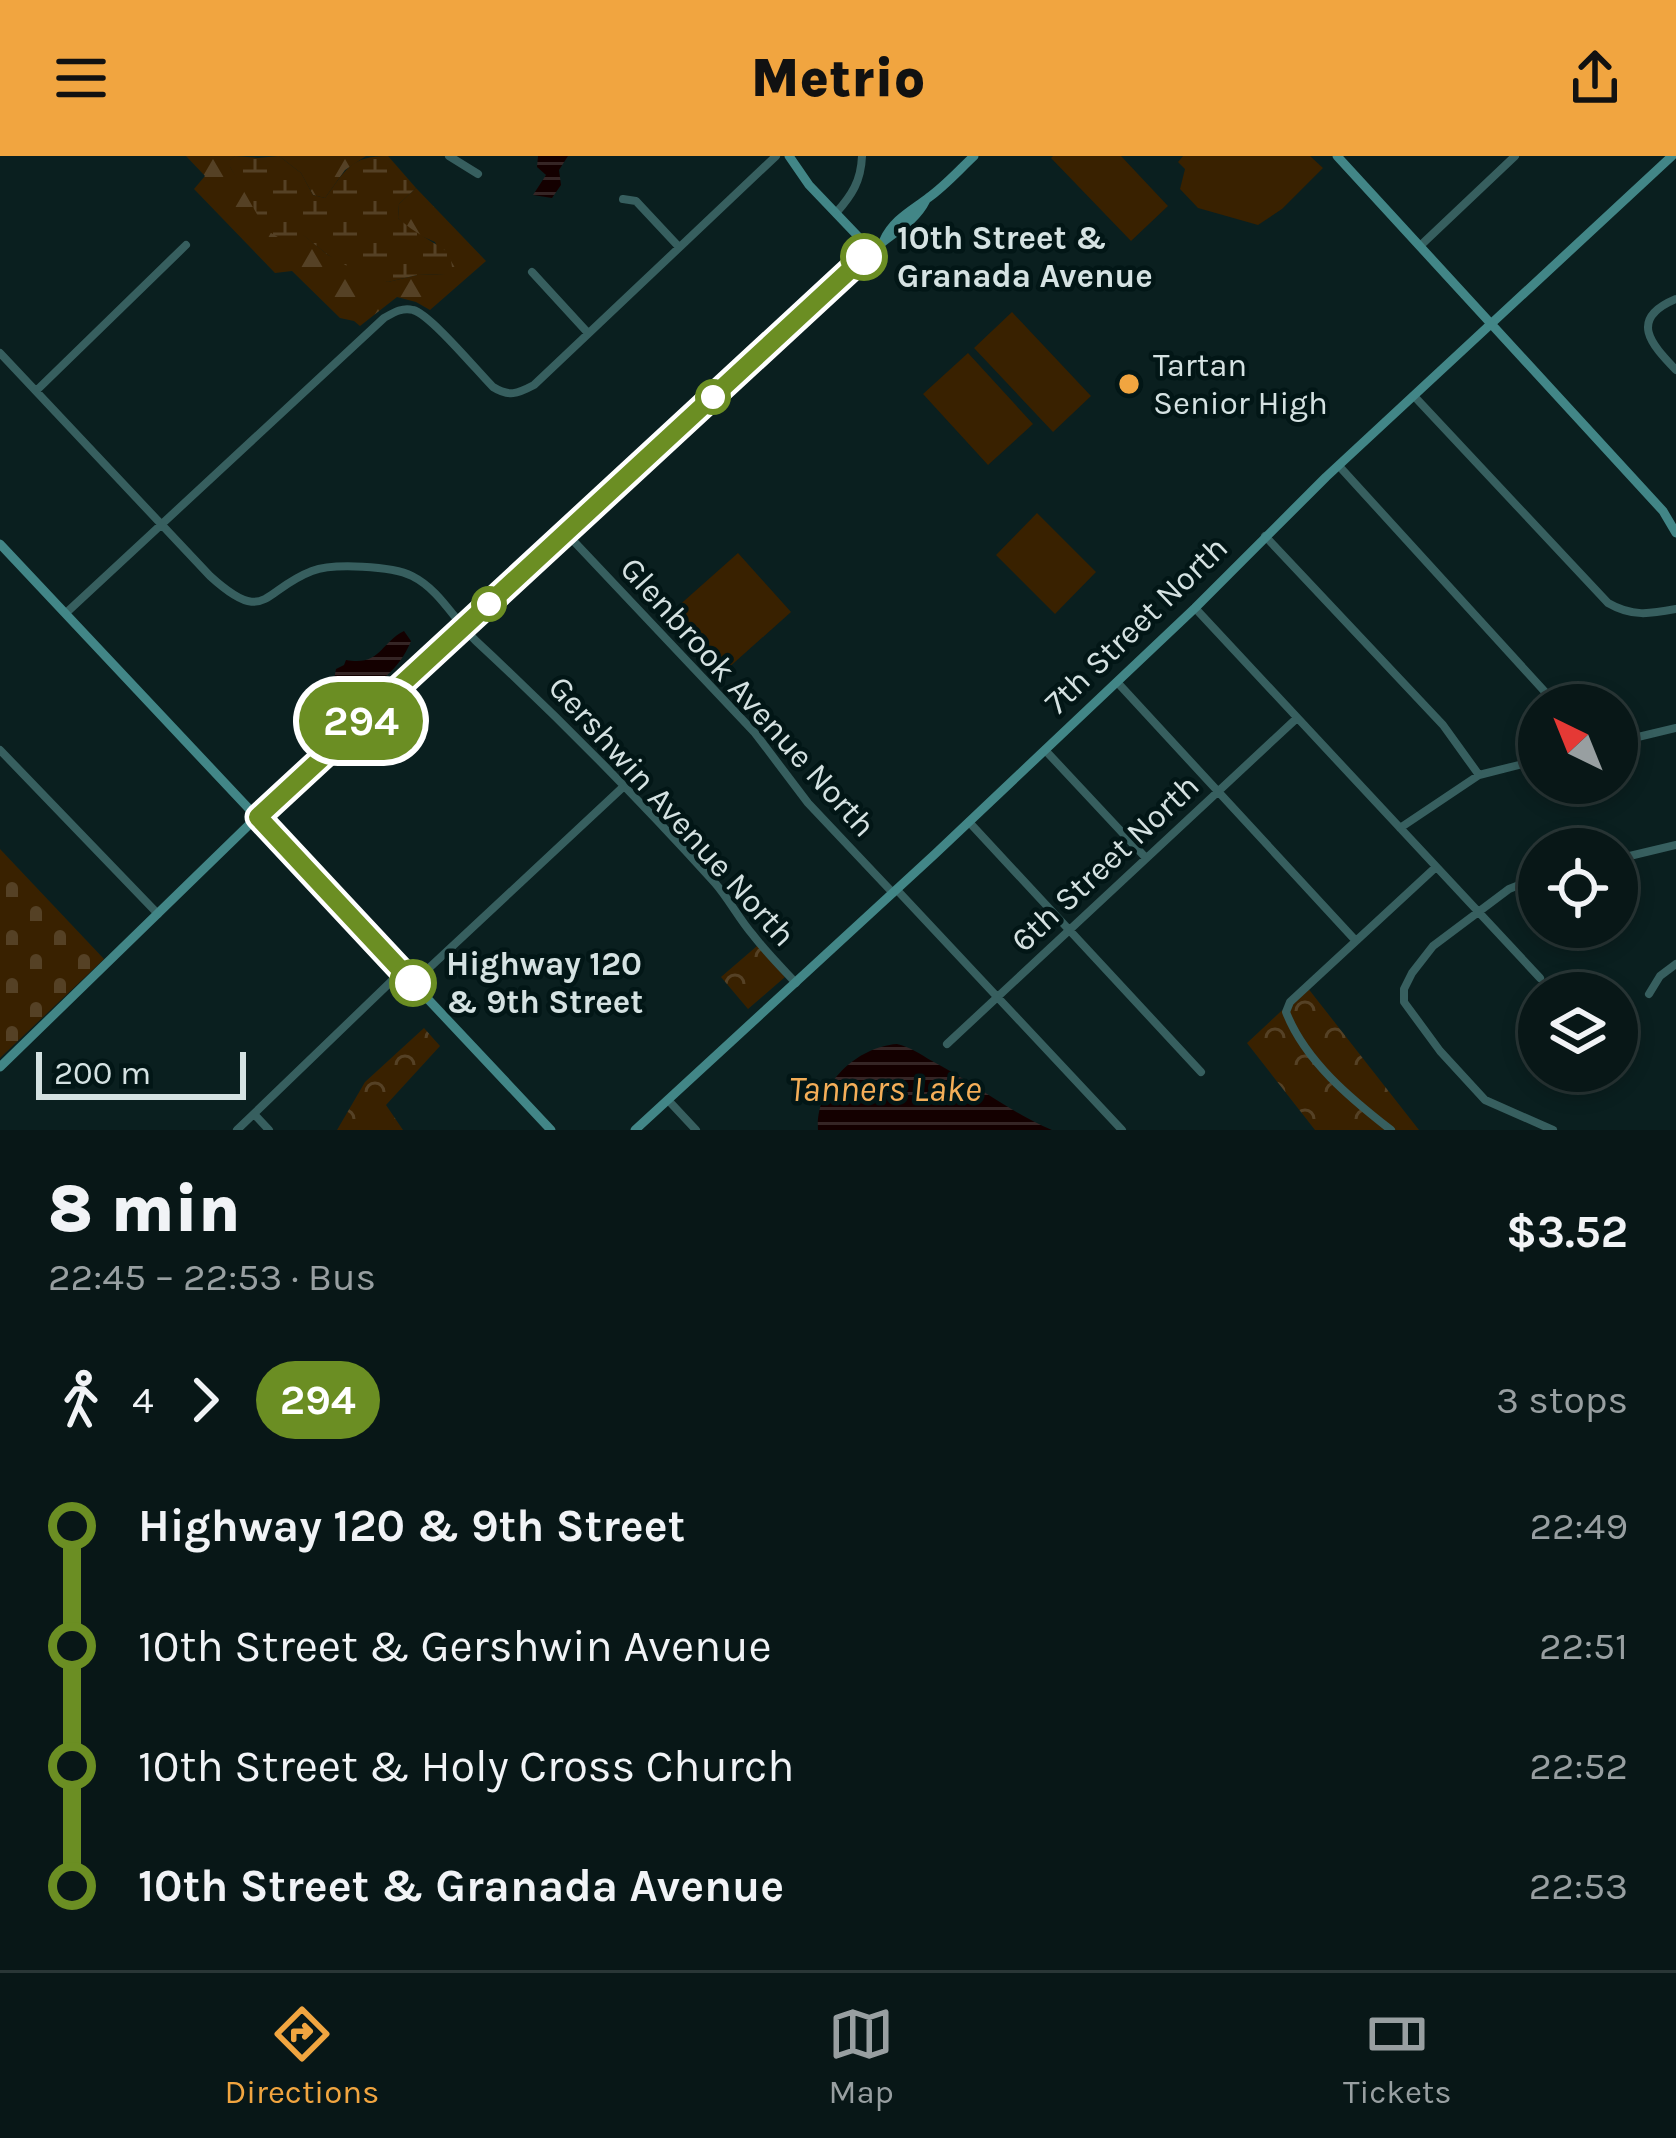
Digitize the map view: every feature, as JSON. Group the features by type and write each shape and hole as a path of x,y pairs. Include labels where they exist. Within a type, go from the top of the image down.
{"main road":[{"path":"789,156 872,250"},
{"path":"0,1067 258,817 884,240 889,229 974,156"},
{"path":"1337,156 1651,497 1676,533"},
{"name":"7th Street North","path":"635,1130 1046,750 1265,536 1672,156"},
{"path":"0,544 548,1129"}],"street":[{"path":"448,156 478,174"},
{"path":"66,613 397,310 413,310 427,318 493,387 518,394 539,381 776,156"},
{"path":"836,213 853,195 862,156"},
{"path":"1420,246 1507,158"},
{"path":"623,199 636,201 679,247"},
{"path":"36,391 186,245"},
{"path":"532,272 588,333"},
{"path":"1676,299 1652,315 1647,330 1653,346 1676,370"},
{"path":"0,352 162,522"},
{"path":"1414,396 1608,603 1645,615 1676,609"},
{"path":"202,463 214,475"},
{"path":"1339,466 1538,684"},
{"name":"Gershwin Avenue North","path":"162,522 210,576 245,601 272,597 310,571 334,566 412,575 434,591 717,886 749,932 796,983"},
{"name":"Glenbrook Avenue North","path":"566,532 755,733 808,803 1122,1130"},
{"path":"1265,536 1443,725 1479,775"},
{"path":"1195,608 1535,972"},
{"path":"1117,682 1356,941"},
{"name":"6th Street North","path":"946,1044 1297,718"},
{"path":"1638,737 1676,728"},
{"path":"0,750 158,914"},
{"path":"1046,750 1146,858"},
{"path":"1400,828 1479,775 1518,765"},
{"path":"413,983 622,788"},
{"path":"969,822 1201,1072"},
{"path":"1638,854 1676,845"},
{"path":"1391,1130 1333,1081 1286,1012 1292,1001 1436,867"},
{"path":"1518,885 1433,946 1403,989 1404,1002 1485,1100 1538,1128 1553,1130"},
{"path":"1649,994 1660,976 1676,964"},
{"path":"237,1130 402,971"},
{"path":"668,1100 696,1130"},
{"path":"254,1114 269,1130"}],"green space":[{"path":"186,156 235,156 230,167 241,184 328,255 388,282 445,274 435,242 412,232 398,218 399,204 416,188 486,261 430,310 397,297 360,326 340,318 292,271 275,273 194,189 205,176"},
{"path":"235,156 279,156 301,173 313,195 325,198 357,162 388,156 416,188 399,204 398,218 450,254 452,267 445,274 388,282 361,274 303,235 283,240 266,230 230,167"},
{"path":"279,156 366,156 345,170 325,198 313,195 301,173"},
{"path":"1053,156 1121,156 1168,206 1131,241"},
{"path":"1183,156 1310,156 1323,168 1282,209 1258,225 1198,208 1180,189 1185,169 1178,162"},
{"path":"1012,312 1091,396 1053,432 974,348"},
{"path":"968,353 1033,424 988,465 923,394"},
{"path":"1037,513 1096,572 1055,614 996,555"},
{"path":"738,553 791,612 726,670 676,616 675,609"},
{"path":"0,849 104,959 0,1058"},
{"path":"757,946 785,977 748,1009 721,977"},
{"path":"1307,987 1419,1130 1315,1130 1247,1043"},
{"path":"424,1028 440,1046 386,1105 403,1130 337,1130 365,1082"}],"water":[{"path":"538,156 568,156 559,170 561,185 552,198 533,195 546,175 537,167"},
{"path":"404,631 411,641 396,666 380,680 350,687 334,679 336,669 346,660 373,657"},
{"name":"Tanners Lake","path":"897,1044 1052,1130 818,1130 823,1099 841,1072 867,1053"}],"bus line":[{"name":"294","path":"413,983 258,817 864,257"}],"place":[{"name":"10th Street & Granada Avenue","path":"864,257"},
{"name":"Tartan Senior High","path":"1129,384"},
{"name":"Highway 120 & 9th Street","path":"413,983"}]}
